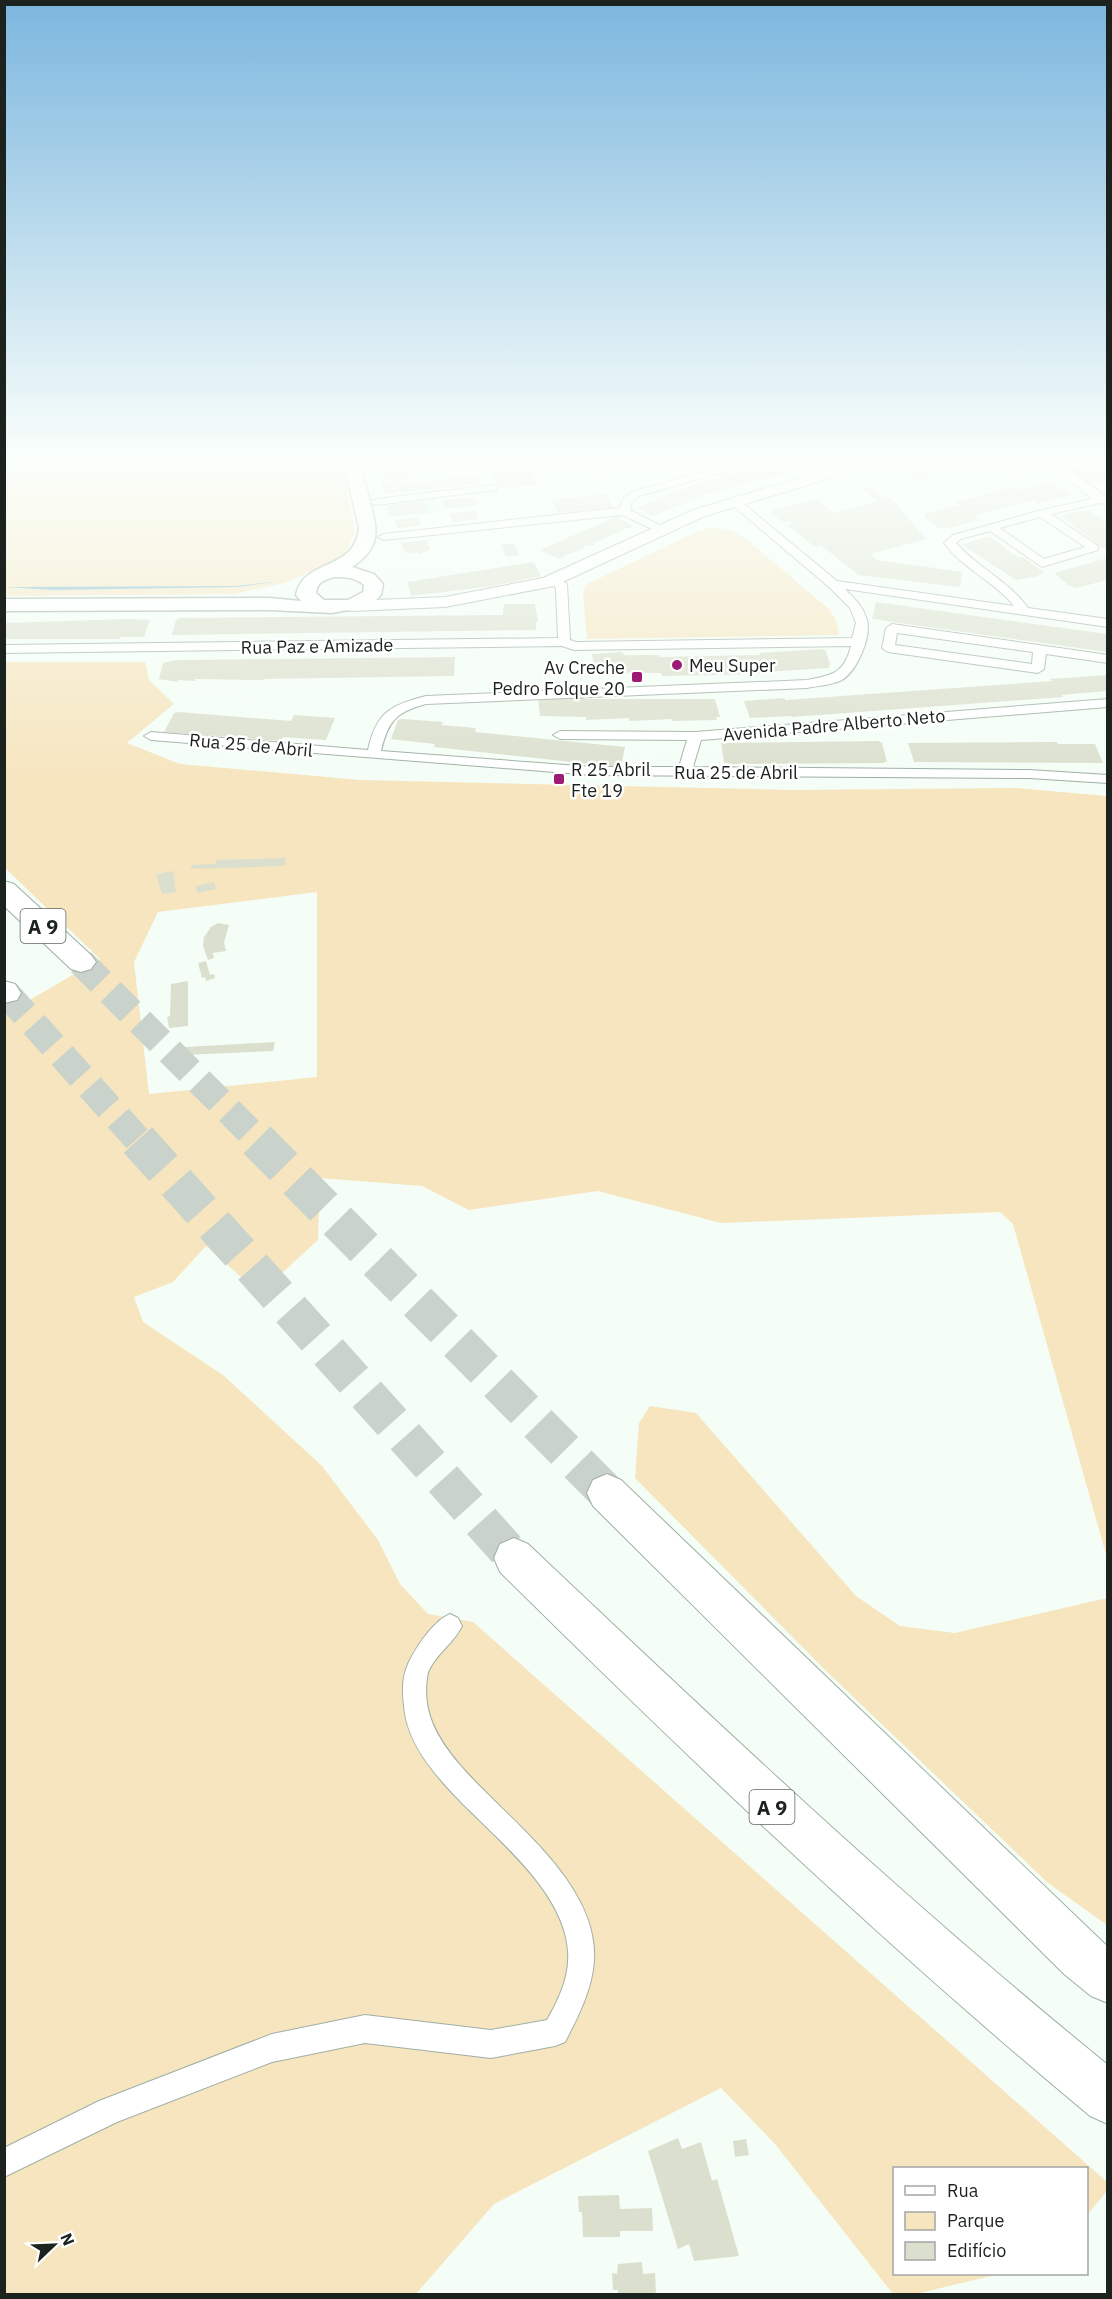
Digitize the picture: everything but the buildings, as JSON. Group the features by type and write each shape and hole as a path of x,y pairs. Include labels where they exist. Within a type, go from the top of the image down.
{"highway":[{"name":"A 9","path":"4,891 81,962"},
{"path":"608,1493 1094,1968"},
{"name":"A 9","path":"514,1558 792,1826 1041,2044 1107,2097"}],"main road":[{"path":"212,604 270,594 319,576 346,562"},
{"path":"352,606 369,598 378,562"},
{"path":"4,605 212,604 329,607 445,602 555,580 594,562"},
{"path":"329,607 318,605 306,595 308,584 319,576 345,571 364,575 376,572"},
{"path":"376,572 385,598 394,603"}],"street":[{"path":"807,562 877,626 888,648 1038,669 1040,648"},
{"path":"969,562 1017,598 1024,611"},
{"path":"555,580 561,584 562,590 564,642"},
{"path":"833,584 1107,623"},
{"path":"856,607 884,590"},
{"path":"374,754 380,726 388,715 404,706 426,700 807,684 837,678 849,668 858,642 877,626 1107,659"},
{"name":"Rua Paz e Amizade","path":"4,649 564,642 574,646 858,642"},
{"name":"Avenida Padre Alberto Neto","path":"560,735 694,736 1107,703"},
{"name":"Rua 25 de Abril","path":"151,736 592,771 1029,774 1107,779"},
{"path":"685,771 694,736"},
{"path":"4,2163 109,2111 272,2048 365,2029 491,2044 555,2032 574,1997 581,1950 572,1911 536,1861 450,1774 419,1729 413,1697 416,1671 450,1626"}],"green space":[{"path":"5,562 330,562 288,582 234,594 5,596"},
{"path":"632,562 774,562 830,610 837,623 839,635 587,639 583,595 589,583"},
{"path":"5,662 145,662 149,680 174,704 127,743 180,764 360,780 792,790 1015,788 1107,796 1107,1558 1013,1224 1000,1212 721,1223 598,1191 469,1210 422,1186 320,1178 318,1240 281,1274 241,1277 206,1246 173,1282 134,1297 143,1322 223,1375 322,1466 378,1540 400,1584 428,1614 473,1622 1107,2182 1107,2191 1088,2214 1088,2167 893,2167 893,2275 995,2275 916,2294 893,2294 775,2144 721,2088 494,2204 416,2294 5,2294 4,1015 100,959 5,868","holes":["317,892 317,1077 149,1094 134,962 158,912"]},
{"path":"650,1406 696,1413 856,1596 900,1626 955,1633 1107,1598 1107,1925 1048,1883 824,1669 635,1478 639,1423"}],"water":[{"path":"281,581 237,587 53,590 4,587 236,586"}],"tunnel":[{"path":"81,962 259,1141"},
{"path":"6,993 139,1141"},
{"path":"138,1140 514,1558"},
{"path":"257,1140 607,1493"}],"place":[{"name":"Meu Super","path":"677,665"},
{"name":"Av Creche Pedro Folque 20","path":"637,677"},
{"name":"R 25 Abril Fte 19","path":"559,779"}]}
